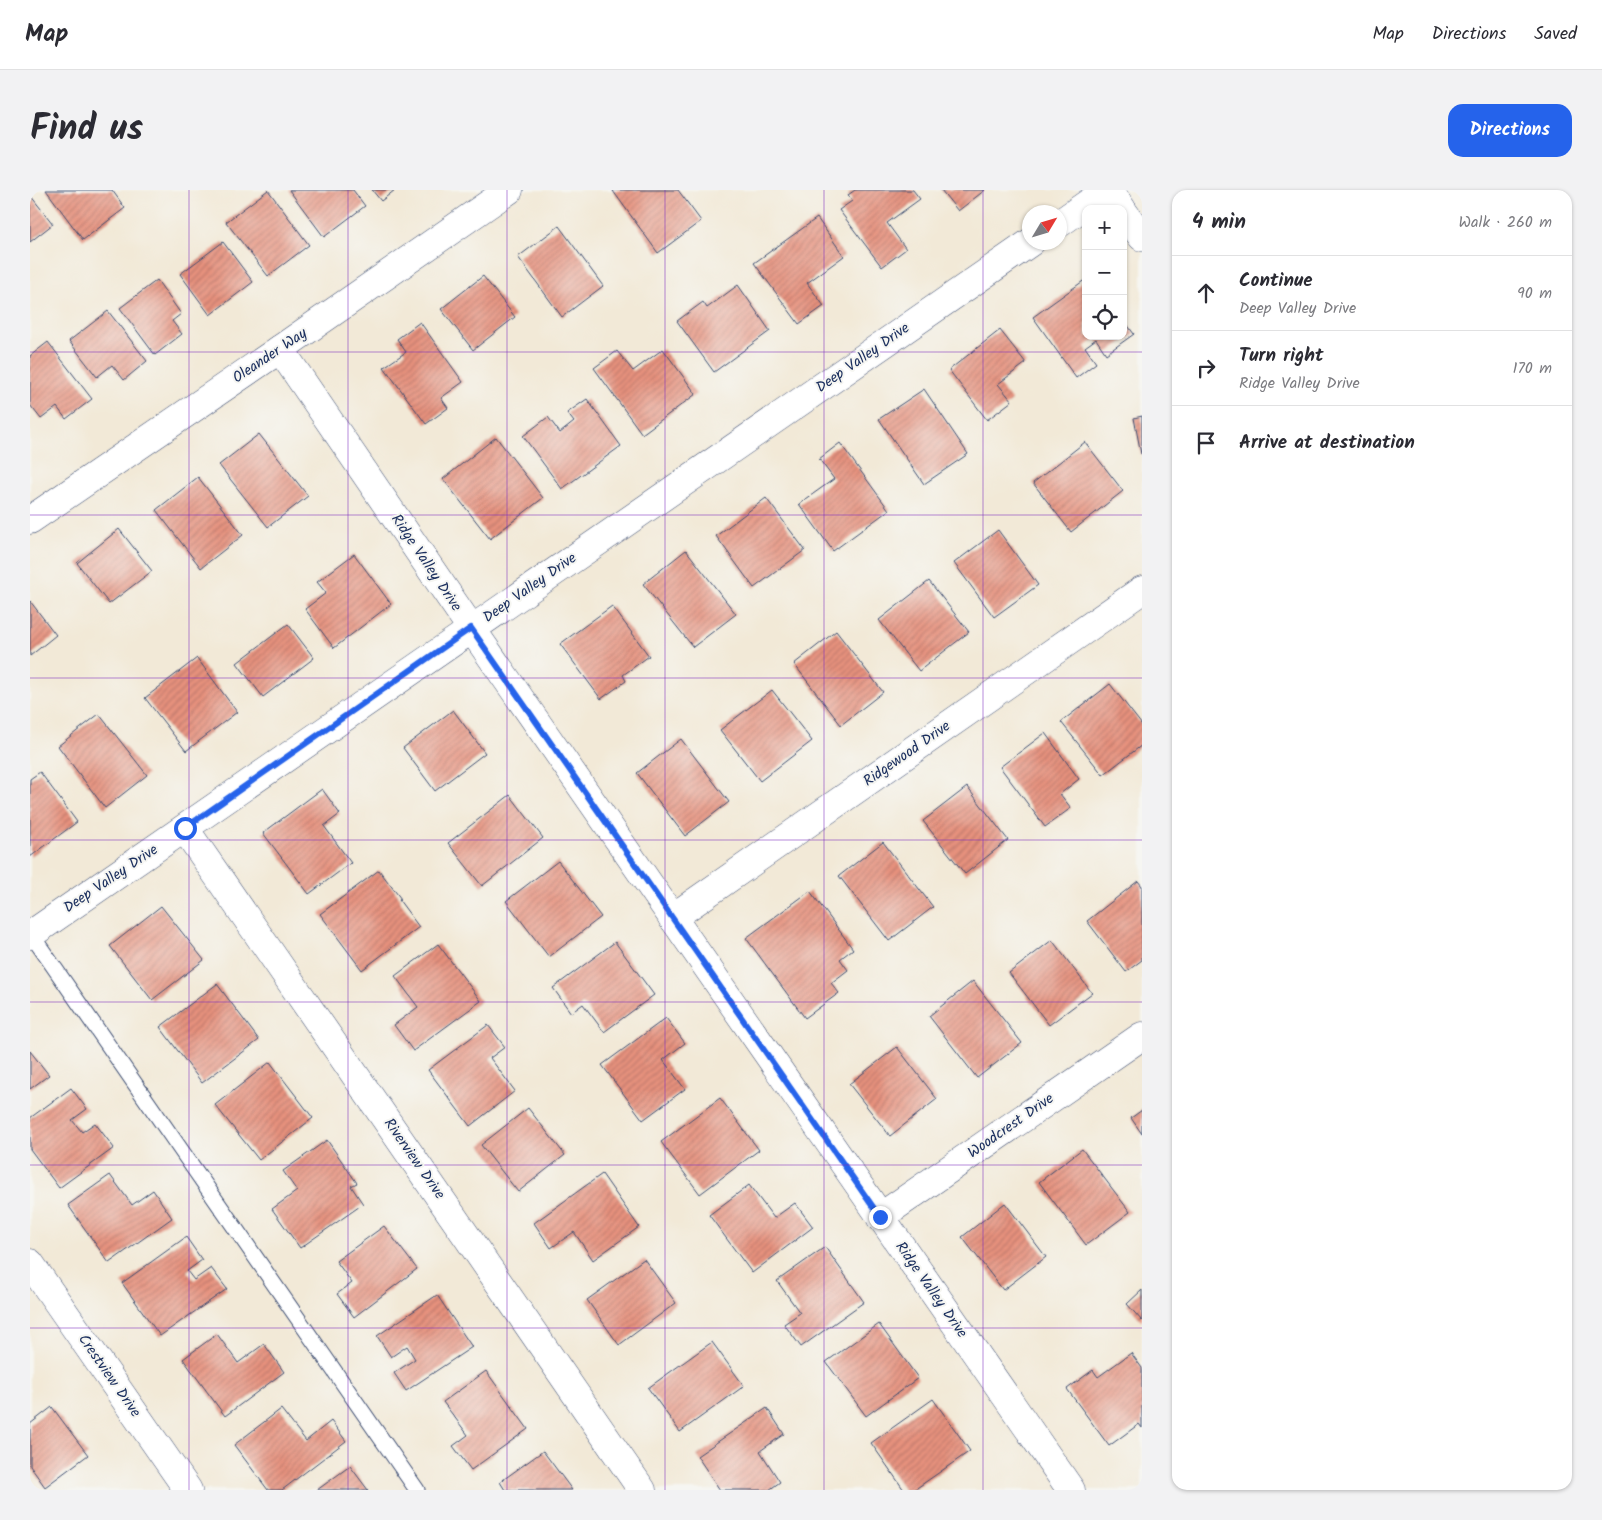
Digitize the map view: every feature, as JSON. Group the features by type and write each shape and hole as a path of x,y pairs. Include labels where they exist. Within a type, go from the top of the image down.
{"street":[{"name":"Oleander Way","path":"30,520 509,190"},
{"path":"1067,218 1108,190 1119,205"},
{"path":"1127,216 1142,237"},
{"name":"Deep Valley Drive","path":"31,935 471,628 1022,248"},
{"name":"Ridge Valley Drive","path":"280,349 471,628 1070,1490"},
{"name":"Ridgewood Drive","path":"672,918 1142,590"},
{"name":"Riverview Drive","path":"185,828 642,1490"},
{"name":"Woodcrest Drive","path":"880,1217 1142,1036"},
{"name":"Crestview Drive","path":"30,1263 188,1490"}],"lane":[{"path":"31,935 417,1490"}],"building":[{"path":"46,190 112,190 125,208 83,240"},
{"path":"268,190 309,245 268,276 226,222"},
{"path":"289,190 353,190 365,206 324,237"},
{"path":"372,190 395,190 381,201"},
{"path":"614,190 678,190 701,221 658,253"},
{"path":"855,190 913,190 920,199 887,223 906,249 882,267 839,210 852,201 848,195"},
{"path":"941,190 985,190 958,211"},
{"path":"30,195 53,224 30,242"},
{"path":"817,218 844,256 807,283 824,306 799,324 754,263"},
{"path":"559,226 603,286 562,317 518,257"},
{"path":"223,242 253,282 210,315 180,274"},
{"path":"483,276 515,317 473,350 441,309"},
{"path":"157,280 181,314 172,321 182,334 155,355 120,308"},
{"path":"1082,282 1082,340 1095,340 1085,347 1096,363 1076,378 1033,317"},
{"path":"738,285 770,331 714,372 677,321 703,302 707,308"},
{"path":"108,311 147,361 124,380 112,365 97,377 69,341"},
{"path":"420,322 463,382 441,398 448,408 426,424 384,367 406,352 397,339"},
{"path":"1127,324 1134,334 1127,339"},
{"path":"1000,330 1026,363 998,384 1012,401 987,420 949,370"},
{"path":"1097,340 1126,340 1106,354"},
{"path":"48,342 92,399 66,419 57,407 41,419 30,405 30,356"},
{"path":"663,349 696,394 642,434 594,368 617,351 633,371"},
{"path":"924,389 968,454 924,484 879,419"},
{"path":"587,399 621,446 562,489 523,436 548,417 560,433 574,422 567,413"},
{"path":"1142,416 1142,454 1141,454 1134,418"},
{"path":"259,434 308,496 268,527 219,465"},
{"path":"496,437 543,498 490,539 443,479"},
{"path":"1085,442 1123,491 1071,532 1033,483"},
{"path":"840,443 889,510 833,551 799,504 834,479 819,459"},
{"path":"198,477 243,535 201,568 156,510"},
{"path":"766,498 805,550 754,588 716,536"},
{"path":"119,529 152,571 109,604 77,563"},
{"path":"998,530 1038,585 994,617 954,563"},
{"path":"686,550 736,614 693,647 643,584"},
{"path":"354,554 391,604 334,648 305,609 326,593 317,582"},
{"path":"929,581 969,632 919,671 879,620"},
{"path":"30,601 56,635 30,656"},
{"path":"612,606 649,656 623,675 626,681 601,699 560,644"},
{"path":"288,624 314,658 263,697 237,663"},
{"path":"836,631 883,692 841,725 794,664"},
{"path":"197,658 237,712 186,751 145,698"},
{"path":"1110,684 1142,725 1142,745 1103,775 1061,722"},
{"path":"772,690 812,741 760,781 720,730"},
{"path":"453,710 485,753 435,791 403,748"},
{"path":"99,714 147,775 105,808 58,746"},
{"path":"1045,733 1079,779 1060,794 1071,808 1045,827 1000,767"},
{"path":"681,739 729,802 685,836 637,773"},
{"path":"40,772 77,822 30,857 30,779"},
{"path":"967,787 1008,840 965,874 923,821"},
{"path":"322,789 340,814 324,826 351,863 309,894 263,833"},
{"path":"510,795 543,838 482,886 448,843"},
{"path":"883,842 933,907 889,941 839,876"},
{"path":"558,861 601,917 549,957 506,901"},
{"path":"379,870 419,927 362,970 320,914"},
{"path":"1138,881 1142,886 1142,960 1126,972 1087,921"},
{"path":"810,891 853,949 840,959 848,970 831,983 839,993 805,1018 746,938"},
{"path":"161,906 204,960 152,1000 110,946"},
{"path":"1052,940 1092,993 1049,1025 1009,973"},
{"path":"615,942 654,995 604,1032 583,1004 571,1013 553,988"},
{"path":"438,944 481,1001 413,1051 394,1025 418,1007 395,976"},
{"path":"973,981 1022,1043 977,1078 929,1016"},
{"path":"217,984 259,1040 202,1083 160,1027"},
{"path":"666,1018 685,1043 663,1060 685,1089 643,1120 602,1065"},
{"path":"488,1025 505,1047 490,1058 515,1091 470,1126 428,1070"},
{"path":"897,1047 937,1099 890,1136 849,1084"},
{"path":"30,1051 49,1075 30,1089"},
{"path":"270,1062 313,1118 259,1160 215,1105"},
{"path":"71,1088 87,1109 72,1120 82,1132 95,1123 114,1148 59,1188 30,1149 30,1118"},
{"path":"720,1098 759,1150 700,1194 661,1142"},
{"path":"528,1108 565,1155 518,1192 481,1145"},
{"path":"1142,1110 1142,1134 1131,1118"},
{"path":"327,1140 357,1183 351,1186 363,1204 300,1248 272,1209 297,1191 283,1171"},
{"path":"1082,1149 1130,1212 1086,1245 1039,1182"},
{"path":"602,1174 639,1227 593,1260 574,1232 551,1248 534,1223"},
{"path":"110,1175 132,1205 153,1190 172,1218 109,1263 68,1205"},
{"path":"749,1185 774,1218 795,1203 813,1227 752,1273 709,1215"},
{"path":"1005,1203 1046,1257 1003,1290 962,1237"},
{"path":"384,1226 417,1269 354,1317 337,1294 352,1283 336,1261"},
{"path":"186,1237 202,1260 187,1271 194,1280 211,1268 227,1289 160,1336 122,1283"},
{"path":"825,1247 864,1302 801,1347 784,1324 800,1313 777,1281"},
{"path":"644,1259 676,1303 619,1345 587,1300"},
{"path":"1142,1290 1142,1321 1127,1304"},
{"path":"437,1295 472,1347 406,1391 394,1373 415,1359 407,1346 391,1357 377,1336"},
{"path":"879,1324 918,1378 866,1416 826,1362"},
{"path":"217,1334 238,1363 264,1344 284,1372 225,1416 183,1359"},
{"path":"712,1342 744,1386 680,1432 648,1388"},
{"path":"1131,1353 1142,1368 1142,1428 1139,1424 1109,1446 1067,1389 1093,1370 1098,1377"},
{"path":"486,1371 528,1429 471,1470 453,1446 468,1435 443,1402"},
{"path":"933,1399 970,1451 914,1490 904,1490 871,1443"},
{"path":"52,1407 88,1455 45,1487 30,1466 30,1424"},
{"path":"767,1408 784,1434 760,1451 780,1482 769,1490 720,1490 697,1456"},
{"path":"281,1409 306,1441 331,1421 346,1441 282,1490 268,1490 234,1445"},
{"path":"543,1451 572,1490 505,1490 500,1482"},
{"path":"350,1466 368,1490 317,1490"}],"route":[{"path":"185,828 471,628 880,1217"}]}
